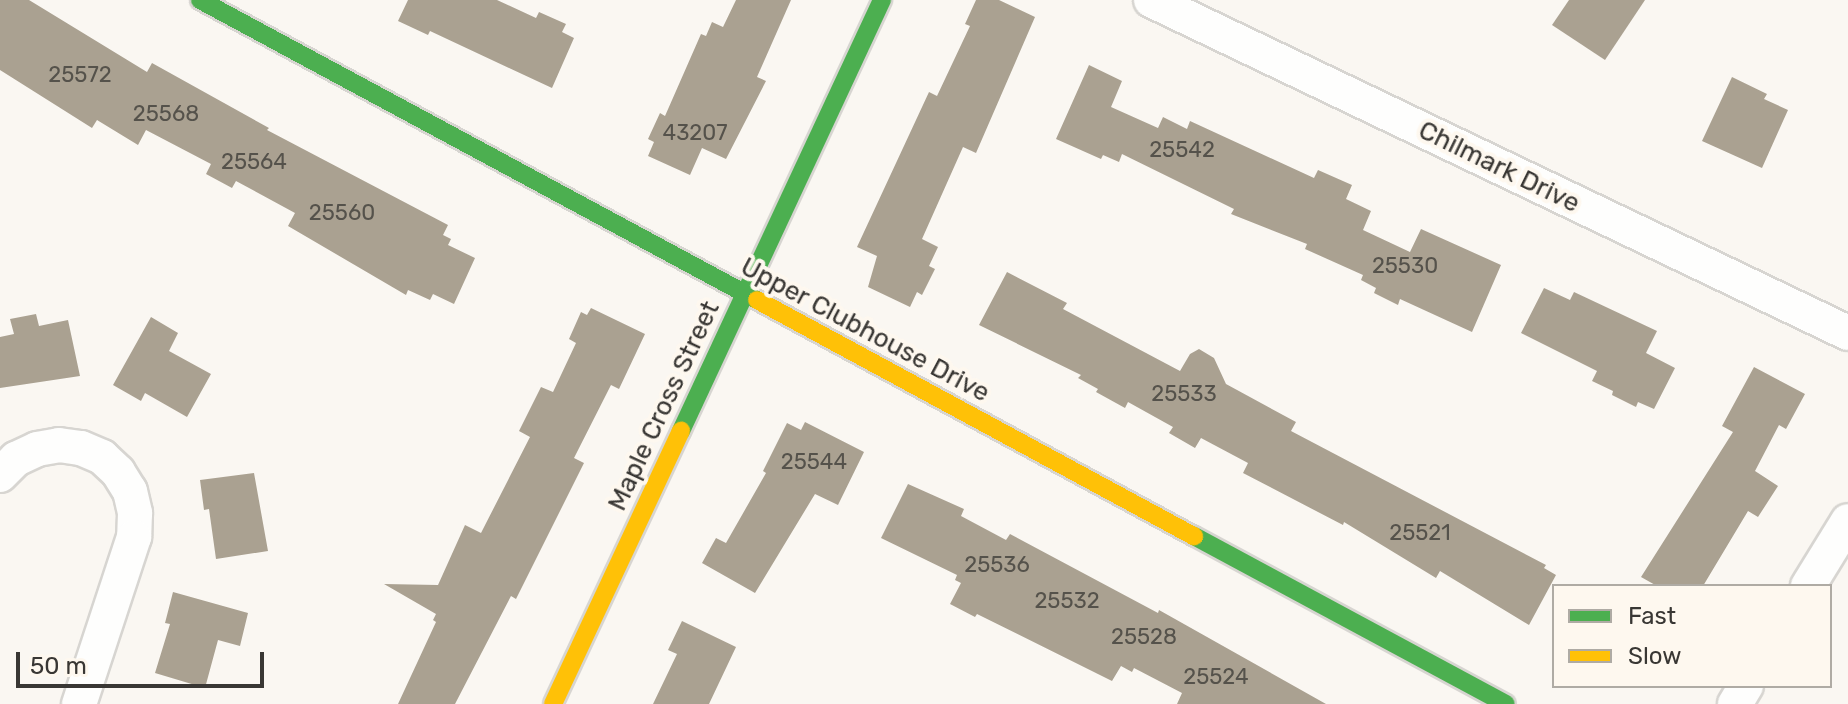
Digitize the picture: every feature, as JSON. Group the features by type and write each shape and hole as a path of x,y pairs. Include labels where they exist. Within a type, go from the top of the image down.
{"street":[{"name":"Upper Clubhouse Drive","path":"200,0 1506,704"},
{"name":"Maple Cross Street","path":"553,704 882,0"},
{"name":"Chilmark Drive","path":"1151,0 1848,333"},
{"path":"0,475 16,459 37,449 59,445 81,448 102,457 118,472 130,491 135,513 134,537 79,704"},
{"path":"1809,584 1848,521"}],"building":[{"path":"0,0 29,0 147,72 152,63 269,128 267,130 448,225 443,235 451,239 448,245 475,258 454,304 433,294 430,300 408,290 406,295 288,226 295,213 236,181 232,188 206,174 211,164 146,130 138,145 97,120 92,128 0,70"},
{"path":"408,0 497,0 536,18 539,12 566,24 562,32 574,38 552,88 430,31 428,35 398,21"},
{"path":"736,0 791,0 757,77 766,81 726,159 702,148 690,175 648,156 654,142 648,139 660,113 665,116 701,34 706,36 712,22 723,27"},
{"path":"976,0 999,0 1035,17 976,153 963,147 922,239 938,247 929,266 935,269 922,295 917,292 910,307 868,287 877,256 857,247 929,92 937,96 970,26 965,24"},
{"path":"1569,0 1645,0 1605,60 1552,25"},
{"path":"1089,65 1122,81 1111,107 1158,128 1163,117 1187,129 1190,121 1314,178 1318,170 1352,185 1346,199 1371,211 1363,230 1410,252 1421,229 1501,265 1472,332 1400,299 1398,305 1374,293 1376,288 1361,280 1363,275 1305,249 1307,244 1231,214 1234,209 1122,154 1119,162 1103,155 1101,159 1056,139"},
{"path":"1732,77 1767,94 1764,99 1788,110 1762,168 1702,141"},
{"path":"1007,272 1067,303 1063,309 1180,371 1190,354 1199,349 1214,358 1226,384 1296,422 1291,431 1546,565 1544,568 1556,575 1529,625 1440,571 1436,578 1344,522 1343,525 1243,473 1248,463 1201,438 1195,448 1169,433 1173,427 1128,402 1125,408 1096,392 1098,389 1078,378 1081,375 979,325"},
{"path":"1544,288 1570,300 1574,292 1657,331 1646,353 1675,368 1654,409 1638,402 1636,407 1612,395 1613,391 1592,381 1597,371 1521,333"},
{"path":"591,308 645,334 619,389 611,385 574,458 584,463 516,599 511,596 455,704 398,704 436,622 433,620 436,614 384,584 438,585 465,525 481,533 530,437 519,431 541,387 553,392 576,343 569,339 581,312 587,315"},
{"path":"36,314 39,326 68,320 80,376 0,388 0,337 14,334 10,319"},
{"path":"151,317 178,333 169,351 211,374 187,417 145,393 141,401 113,385"},
{"path":"1754,367 1805,394 1786,429 1779,425 1755,471 1778,486 1758,517 1748,511 1704,584 1653,584 1641,577 1733,432 1722,426"},
{"path":"805,422 864,452 838,505 815,494 755,593 702,563 716,538 726,543 766,473 763,471 787,423 801,430"},
{"path":"254,473 268,551 216,559 209,509 204,510 200,480"},
{"path":"908,484 964,509 961,516 1006,540 1010,534 1158,613 1159,610 1326,704 1177,704 1182,693 1134,668 1132,672 1121,666 1112,681 977,614 975,617 950,604 961,583 955,580 957,575 881,538"},
{"path":"173,592 248,613 240,646 218,640 205,688 155,673 170,624 165,623"},
{"path":"682,621 736,647 709,704 653,704 677,654 668,650"}],"traffic: fast":[{"path":"200,0 757,300"},
{"path":"681,431 882,0"},
{"path":"1194,536 1506,704"}],"traffic: slow":[{"path":"757,300 1194,536"},
{"path":"553,704 681,431"}]}
